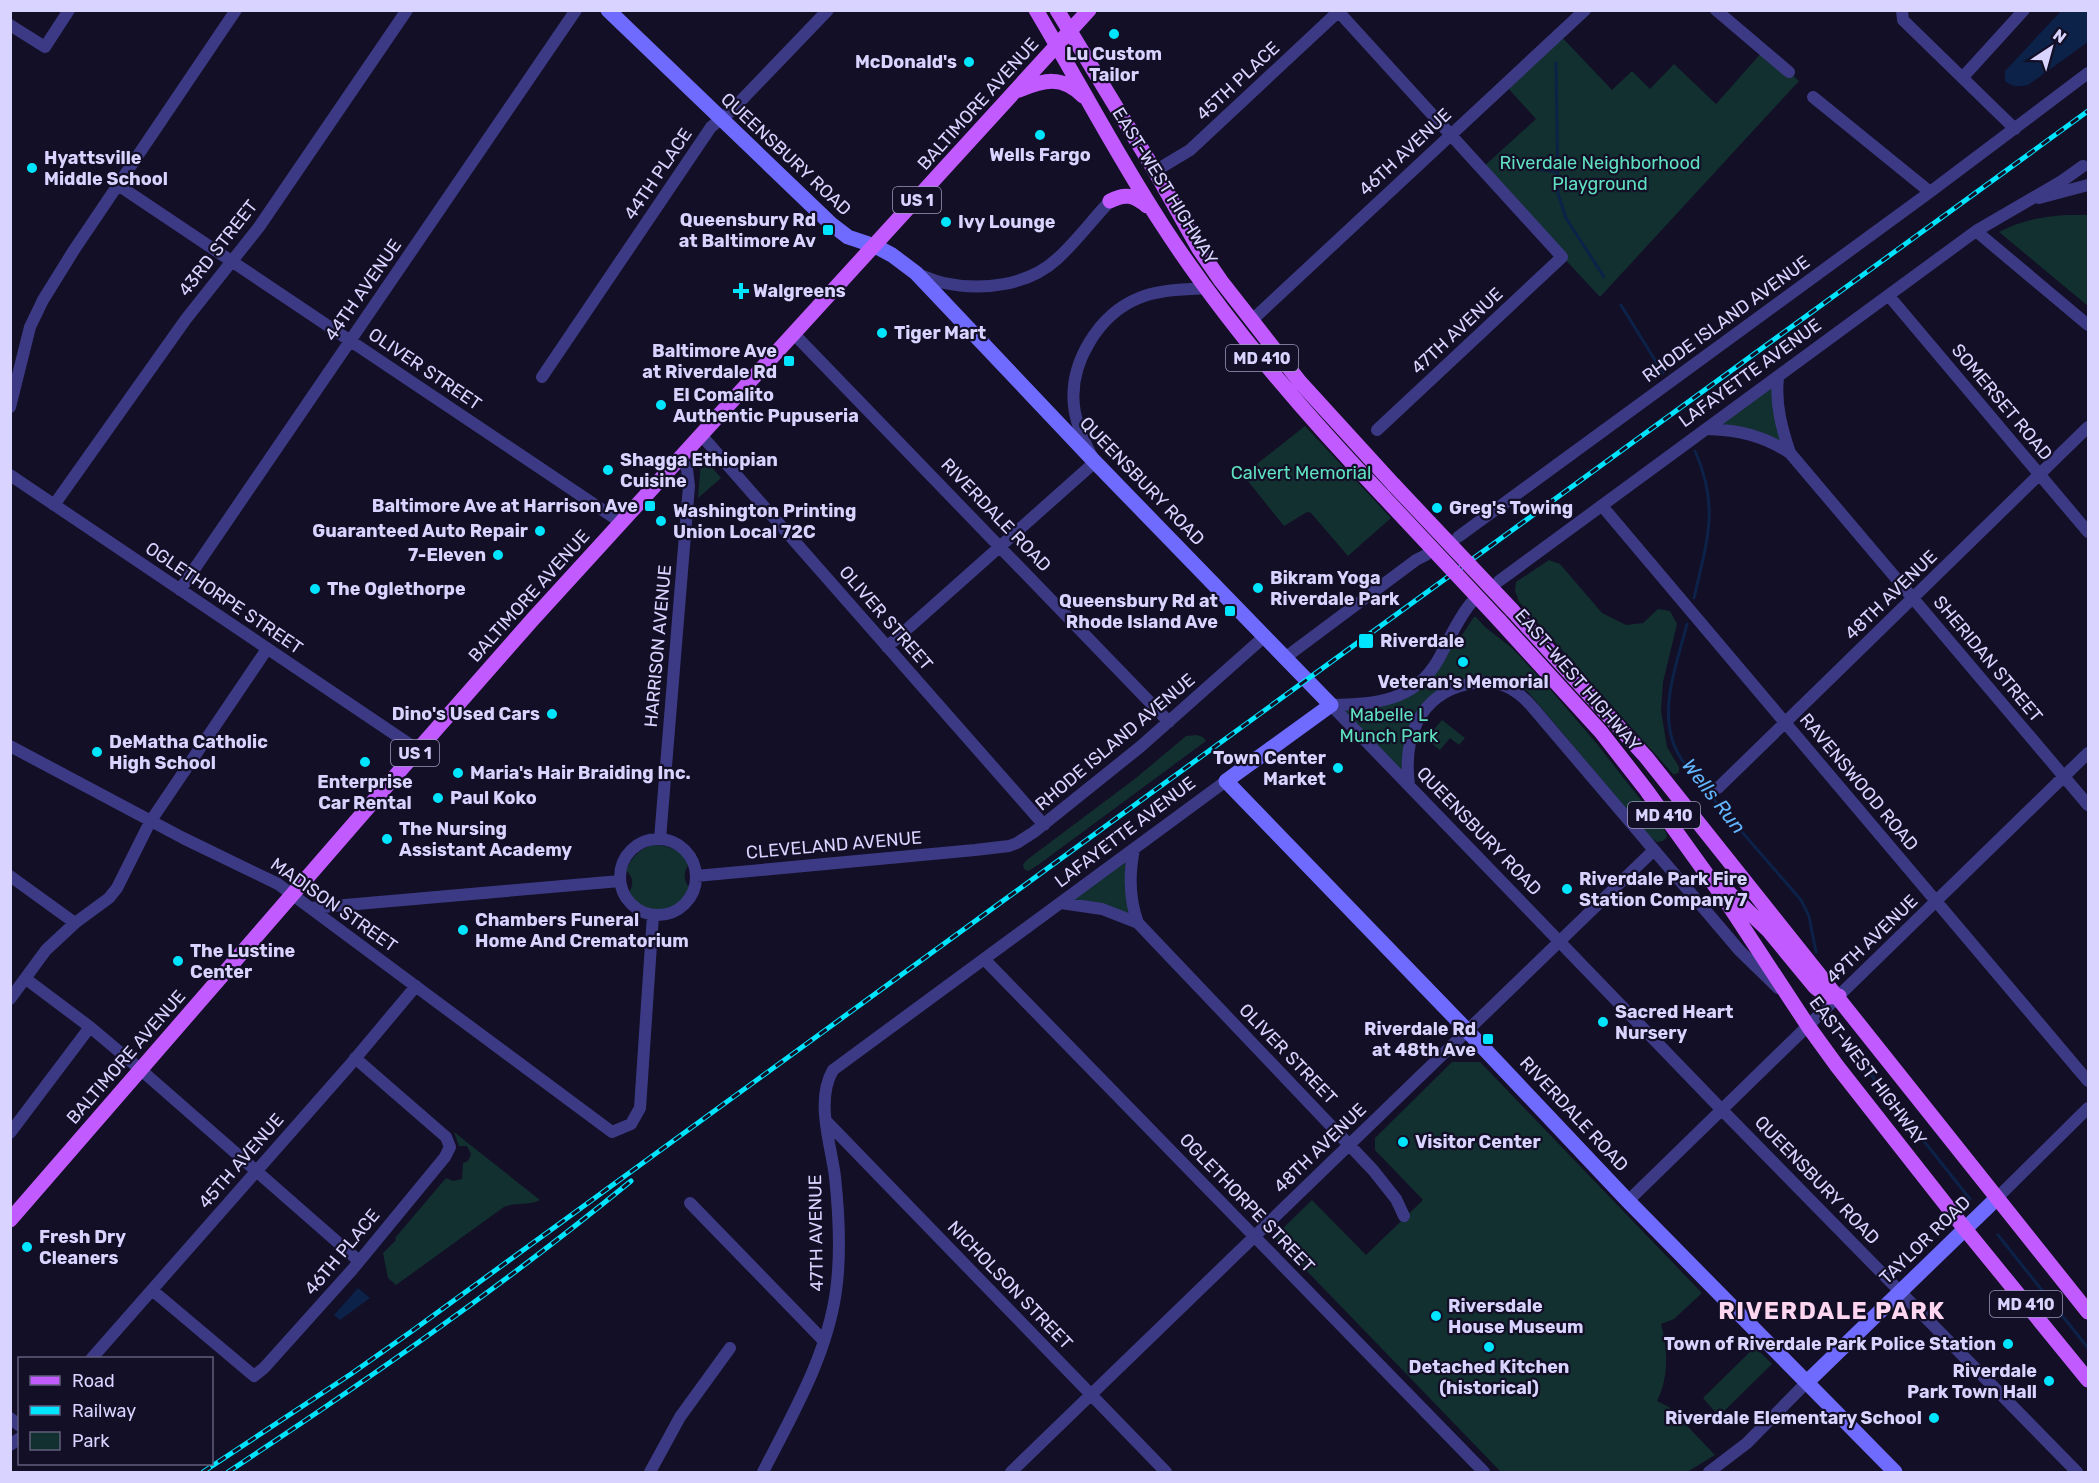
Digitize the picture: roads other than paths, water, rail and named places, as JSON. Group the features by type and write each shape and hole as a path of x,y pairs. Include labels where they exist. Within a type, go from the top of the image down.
{"main road":[{"name":"EAST-WEST HIGHWAY","path":"1036,10 1153,210 1208,288 1292,396 1601,732 1699,863 1808,1026 1857,1093 2088,1380"},
{"name":"EAST-WEST HIGHWAY","path":"1057,10 1155,171 1199,249 1251,321 1330,417 1512,610 1646,757 1839,996 2088,1312"},
{"name":"BALTIMORE AVENUE","path":"10,1220 418,750 1089,10"},
{"path":"1017,91 1035,84 1059,81 1077,90 1089,102"},
{"path":"1110,201 1120,187 1123,178 1122,159"},
{"path":"1110,201 1125,195 1132,196 1153,210"},
{"path":"1699,863 1768,930 1815,987 1828,997 1839,996"}],"street":[{"path":"10,25 45,47 69,10"},
{"path":"10,407 34,317 74,250 236,10"},
{"name":"43RD STREET","path":"54,505 143,377 309,156 406,10"},
{"name":"44TH AVENUE","path":"180,590 576,10"},
{"name":"QUEENSBURY ROAD","path":"608,10 720,120 839,231 858,241 875,246 916,273 1095,462 2076,1473"},
{"name":"44TH PLACE","path":"542,377 711,127 731,111 828,10"},
{"name":"46TH AVENUE","path":"1251,321 1585,10"},
{"path":"1716,10 1789,72"},
{"path":"1963,77 2024,10"},
{"path":"1339,11 1451,135"},
{"name":"45TH PLACE","path":"1155,171 1190,150 1339,11"},
{"path":"1901,12 1903,20 2015,129"},
{"name":"RHODE ISLAND AVENUE","path":"1458,537 1930,192 2088,73"},
{"path":"1813,98 1930,192"},
{"name":"47TH AVENUE","path":"1377,430 1562,257 1451,135"},
{"path":"2086,161 2084,179 2088,185"},
{"name":"LAFAYETTE AVENUE","path":"1500,581 1976,231 2062,182 2086,161"},
{"name":"OLIVER STREET","path":"118,185 622,523"},
{"name":"LAFAYETTE AVENUE","path":"2026,201 2088,185"},
{"path":"916,273 943,283 973,286 1003,284 1024,278 1057,260 1110,201"},
{"path":"1976,231 2088,325"},
{"path":"887,647 1095,462 1085,443 1074,403 1075,376 1093,338 1111,316 1127,303 1141,297 1160,292 1208,288"},
{"name":"SOMERSET ROAD","path":"1889,296 2088,532"},
{"name":"RIVERDALE ROAD","path":"794,334 1169,722"},
{"name":"SHERIDAN STREET","path":"1778,378 1776,393 1778,410 1790,453"},
{"name":"48TH AVENUE","path":"1718,788 2088,427"},
{"name":"SHERIDAN STREET","path":"1708,429 1756,435 1774,442 1790,453 2088,805"},
{"name":"OLIVER STREET","path":"702,436 1044,825"},
{"name":"HARRISON AVENUE","path":"660,839 689,486 687,471 681,458"},
{"name":"OGLETHORPE STREET","path":"10,475 418,750"},
{"name":"RAVENSWOOD ROAD","path":"1602,506 2088,1081"},
{"path":"1286,657 1416,560 1426,555"},
{"path":"1331,705 1378,703 1408,691 1438,660 1457,621 1471,603"},
{"name":"RHODE ISLAND AVENUE","path":"975,850 1017,843 1044,825 1169,722 1265,636"},
{"path":"10,999 46,950 75,922 109,898 117,888 150,822 267,649"},
{"path":"1423,678 1438,695"},
{"path":"1409,786 1407,767 1414,732 1425,709 1438,695 1459,686 1479,682 1502,684 1519,693 1740,951 1788,996"},
{"name":"LAFAYETTE AVENUE","path":"827,1122 825,1096 833,1070 1331,705"},
{"name":"MADISON STREET","path":"10,746 150,822 271,880 293,894 612,1132 631,1124 640,1108 653,915"},
{"name":"49TH AVENUE","path":"1628,1201 2088,753"},
{"name":"RIVERDALE ROAD","path":"1226,781 1628,1201 1895,1473"},
{"path":"660,839 675,843 688,853 695,866 696,876 694,891 684,905 668,914 653,915 638,910 631,904 622,892 620,881 623,861 631,850 640,843 660,839"},
{"path":"1134,849 1130,889 1138,924"},
{"name":"CLEVELAND AVENUE","path":"696,876 975,850"},
{"name":"48TH AVENUE","path":"1011,1473 1654,850"},
{"path":"10,876 75,922"},
{"path":"311,908 620,881"},
{"name":"OLIVER STREET","path":"1061,903 1102,909 1138,924 1350,1145 1388,1187 1404,1216"},
{"name":"OGLETHORPE STREET","path":"984,959 1484,1473"},
{"path":"26,979 90,1027 141,1070 359,1261"},
{"name":"45TH AVENUE","path":"94,1357 356,1058 416,986"},
{"path":"10,1133 90,1027"},
{"name":"46TH PLACE","path":"152,1290 254,1376 264,1368 359,1261 445,1157 450,1147 446,1137 356,1058"},
{"name":"TAYLOR ROAD","path":"1709,1473 1747,1443 2088,1108"},
{"name":"47TH AVENUE","path":"763,1473 807,1386 834,1306 838,1267 835,1179 827,1122"},
{"name":"NICHOLSON STREET","path":"827,1122 1167,1473"},
{"path":"690,1203 823,1340"},
{"path":"650,1473 680,1417 729,1348"}],"water":[{"path":"2061,11 2088,11 2088,42 2028,85 2016,86 2005,81 2005,71"},
{"path":"358,1288 370,1298 340,1320 334,1315"}],"waterway":[{"name":"Wells Run","path":"1556,63 1558,194 1566,218 1604,277"},
{"path":"1506,165 1557,172"},
{"name":"Wells Run","path":"1621,305 1663,373"},
{"name":"Wells Run","path":"1694,598 1709,524 1707,490 1695,451"},
{"name":"Wells Run","path":"1687,624 1675,666 1668,710 1674,745 1696,779 1801,900 1809,916 1816,952"},
{"path":"1829,1022 1970,1199"},
{"path":"1998,1235 2088,1348"}],"railway":[{"path":"203,1472 412,1331 2088,111"},
{"path":"228,1472 433,1332 583,1220 631,1181"}],"place":[{"name":"Lu Custom Tailor","path":"1114,34"},
{"name":"McDonald's","path":"969,62"},
{"name":"Wells Fargo","path":"1040,135"},
{"name":"Hyattsville Middle School","path":"32,168"},
{"name":"Ivy Lounge","path":"946,222"},
{"name":"Queensbury Rd at Baltimore Av","path":"828,230"},
{"name":"Walgreens","path":"741,291"},
{"name":"Tiger Mart","path":"882,333"},
{"name":"Baltimore Ave at Riverdale Rd","path":"789,361"},
{"name":"El Comalito Authentic Pupuseria","path":"661,405"},
{"name":"Shagga Ethiopian Cuisine","path":"608,470"},
{"name":"Baltimore Ave at Harrison Ave","path":"650,506"},
{"name":"Greg's Towing","path":"1437,508"},
{"name":"Washington Printing Union Local 72C","path":"661,521"},
{"name":"Guaranteed Auto Repair","path":"540,531"},
{"name":"7-Eleven","path":"498,555"},
{"name":"Bikram Yoga Riverdale Park","path":"1258,588"},
{"name":"The Oglethorpe","path":"315,589"},
{"name":"Queensbury Rd at Rhode Island Ave","path":"1230,611"},
{"name":"Riverdale","path":"1366,641"},
{"name":"Veteran's Memorial","path":"1463,662"},
{"name":"Dino's Used Cars","path":"552,714"},
{"name":"DeMatha Catholic High School","path":"97,752"},
{"name":"Enterprise Car Rental","path":"365,762"},
{"name":"Town Center Market","path":"1338,768"},
{"name":"Maria's Hair Braiding Inc.","path":"458,773"},
{"name":"Paul Koko","path":"438,798"},
{"name":"The Nursing Assistant Academy","path":"387,839"},
{"name":"Riverdale Park Fire Station Company 7","path":"1567,889"},
{"name":"Chambers Funeral Home And Crematorium","path":"463,930"},
{"name":"The Lustine Center","path":"178,961"},
{"name":"Sacred Heart Nursery","path":"1603,1022"},
{"name":"Riverdale Rd at 48th Ave","path":"1488,1039"},
{"name":"Visitor Center","path":"1403,1142"},
{"name":"Fresh Dry Cleaners","path":"27,1247"},
{"name":"Riversdale House Museum","path":"1436,1316"},
{"name":"Town of Riverdale Park Police Station","path":"2008,1344"},
{"name":"Detached Kitchen (historical)","path":"1489,1347"},
{"name":"Riverdale Park Town Hall","path":"2049,1381"},
{"name":"Riverdale Elementary School","path":"1934,1418"}],"district":[{"name":"RIVERDALE PARK","path":"1832,1311"}],"park label":[{"name":"Riverdale Neighborhood Playground","path":"1600,174"},
{"name":"Calvert Memorial","path":"1301,473"},
{"name":"Mabelle L Munch Park","path":"1389,725"}]}
